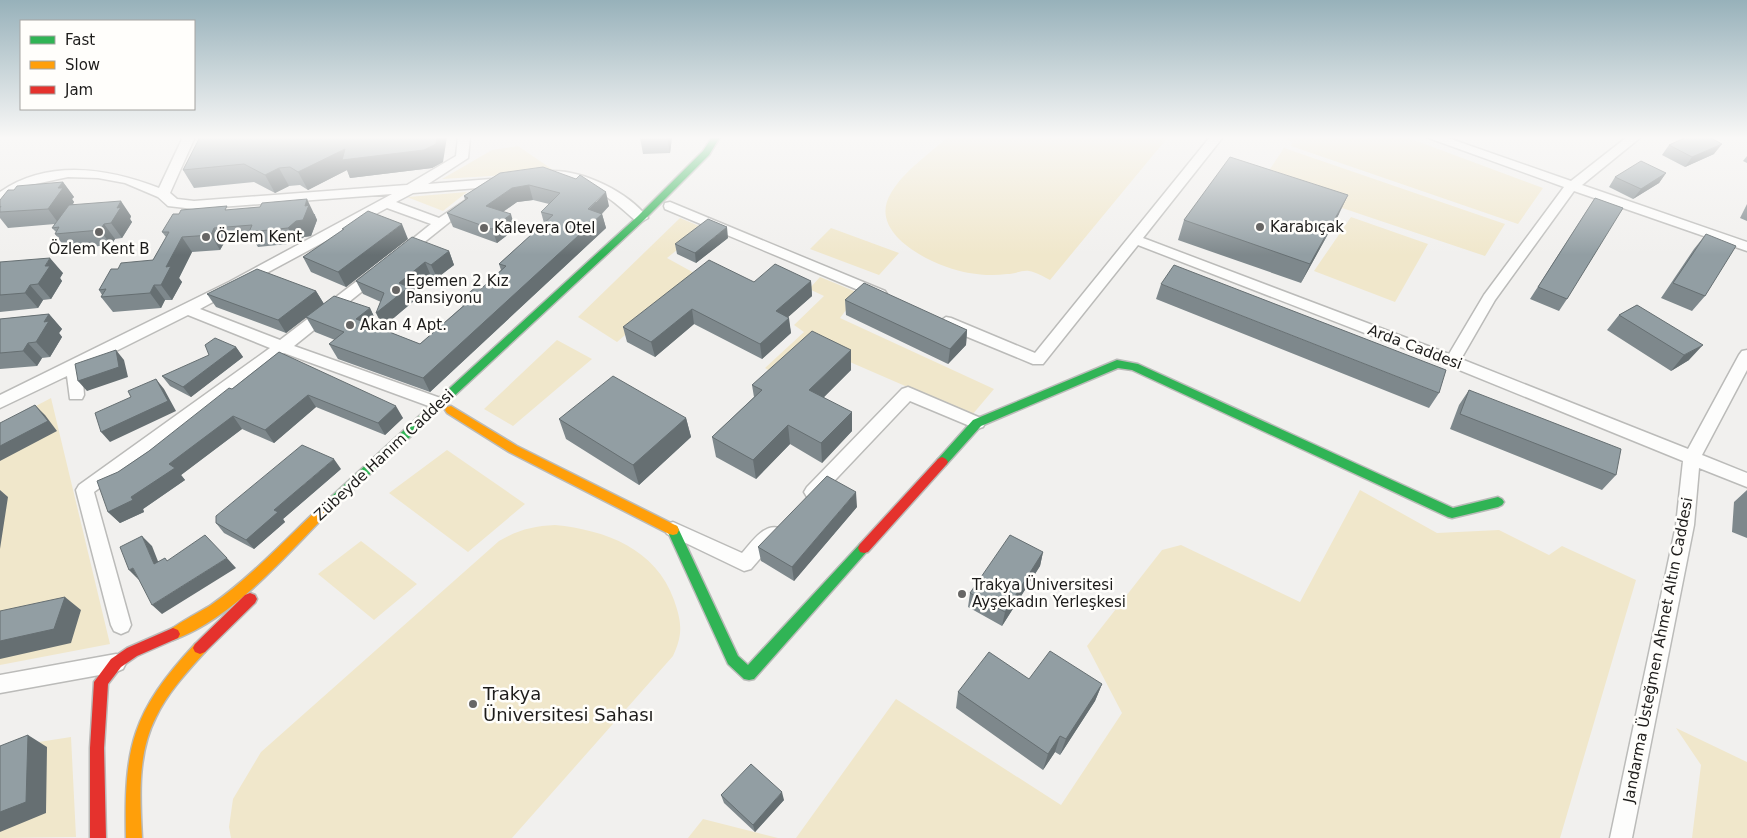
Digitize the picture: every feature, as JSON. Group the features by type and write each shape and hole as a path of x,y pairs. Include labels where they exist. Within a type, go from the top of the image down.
{"main road":[{"name":"Zübeyde Hanım Caddesi","path":"116,663 132,652 195,624 231,599 348,487 448,408 683,176"},
{"path":"530,337 670,206 699,176"},
{"path":"448,408 513,449 673,529 733,660 749,674 977,424 1117,364 1134,367 1452,513 1498,502"},
{"name":"Zübeyde Hanım Caddesi","path":"134,838 129,824 136,750 145,723 159,696 179,671 293,554 424,434"},
{"path":"162,639 177,653 179,671"},
{"path":"100,837 97,748 101,682 116,663"}],"street":[{"path":"0,198 22,183 54,176"},
{"path":"109,176 128,180 163,194 173,202 194,205 491,184 520,180"},
{"path":"163,194 171,176"},
{"path":"0,402 187,309 387,203 433,176"},
{"path":"540,177 546,176"},
{"path":"567,176 588,182 609,193 641,218"},
{"path":"937,318 1038,360 1137,240 1187,176"},
{"path":"1541,176 1747,247"},
{"path":"1452,361 1489,298 1571,187 1585,176"},
{"path":"121,625 85,490 282,347 491,184"},
{"path":"387,203 440,223"},
{"path":"670,206 891,298"},
{"name":"Arda Caddesi","path":"1137,240 1452,361 1747,480"},
{"path":"187,309 282,347 448,408"},
{"name":"Jandarma Üsteğmen Ahmet Altın Caddesi","path":"1621,838 1685,524 1692,458 1747,355"},
{"path":"74,366 76,395"},
{"path":"799,506 908,393 977,424"},
{"path":"673,529 744,563 785,521"},
{"name":"Zübeyde Hanım Caddesi","path":"0,684 116,663"}],"shaded area":[{"path":"447,176 489,176 442,179"},
{"path":"1136,176 1050,280 1029,271 992,275 955,270 923,257 908,247 896,235 888,223 886,208 891,193 903,177"},
{"path":"1265,176 1366,176 1505,224 1485,256 1262,181"},
{"path":"1379,176 1511,176 1543,188 1518,224"},
{"path":"467,192 443,211 407,197 408,197"},
{"path":"1351,217 1428,244 1395,302 1314,271"},
{"path":"680,218 704,228 667,258 696,274 617,342 578,317"},
{"path":"831,228 899,253 879,275 810,249"},
{"path":"820,277 859,293 840,318 994,389 972,415 813,346 780,377 765,368 804,332 794,325 824,296 809,289"},
{"path":"557,340 592,359 513,426 484,409"},
{"path":"51,398 110,644 0,665 0,425"},
{"path":"447,450 525,504 468,552 389,493"},
{"path":"1360,490 1437,533 1499,530 1549,555 1562,546 1636,580 1560,838 796,838 896,699 1061,805 1122,713 1087,646 1162,550 1181,545 1300,602"},
{"name":"Trakya Üniversitesi Sahası","path":"555,525 610,537 642,555 655,567 666,582 679,615 680,635 673,656 512,838 231,838 229,827 233,799 261,752 499,541 526,529"},
{"path":"361,541 417,584 374,620 318,574"},
{"path":"1676,728 1747,762 1747,838 1692,838 1701,765"},
{"path":"71,737 76,837 0,838 0,748"},
{"path":"703,819 778,838 688,838"}],"building":[{"path":"495,176 568,176 576,179 582,176 606,192 588,209 602,214 423,378 329,344 344,332 306,317 334,296 370,308 356,319 420,344 467,303 460,300 476,287 481,289 506,266 499,264 553,215 541,212 560,193 529,185 512,188 486,206 511,214 492,229 447,213 468,198 464,196"},
{"name":"Karabıçak","path":"1216,176 1289,176 1348,195 1310,264 1184,220"},
{"path":"1616,176 1661,176 1641,189 1615,177"},
{"path":"63,182 58,188 63,188 48,209 0,212 0,200 8,190 14,190 17,186"},
{"path":"1595,198 1623,208 1567,299 1538,287"},
{"path":"307,199 305,206 309,205 303,220 296,221 288,228 249,232 252,225 214,228 211,235 182,237 166,267 171,266 161,285 154,285 150,293 101,297 106,289 99,290 111,269 118,269 121,263 153,260 169,232 162,232 173,214 179,214 181,210 227,206 225,210 260,207 262,203"},
{"path":"121,201 117,208 121,207 111,223 104,224 100,230 55,234 59,227 52,228 69,205"},
{"path":"368,211 402,224 338,272 303,257 344,229 342,229"},
{"path":"708,219 727,227 695,253 675,244"},
{"path":"1706,234 1736,246 1705,296 1673,283"},
{"path":"412,237 449,251 431,265 425,262 399,283 409,287 376,313 384,293 356,281"},
{"path":"50,258 45,266 50,266 38,284 30,285 25,293 0,295 0,262"},
{"path":"709,260 754,282 775,264 811,281 776,311 789,318 760,344 692,309 651,342 623,327"},
{"path":"1174,265 1446,370 1439,393 1161,284"},
{"path":"257,269 316,291 278,320 207,294"},
{"path":"864,283 967,330 950,349 845,300"},
{"path":"1637,305 1703,345 1684,355 1619,315"},
{"path":"49,314 44,322 49,321 36,342 28,343 23,351 0,353 0,319"},
{"path":"812,331 851,350 809,390 852,412 821,443 788,425 753,460 712,437 762,390 752,385"},
{"path":"215,338 236,347 183,387 162,376 209,355 205,345"},
{"path":"116,350 119,367 78,381 75,364"},
{"path":"279,352 396,406 378,423 308,395 265,430 233,416 169,464 175,468 131,497 133,500 108,512 97,481 118,472 149,451 229,388 232,389"},
{"path":"613,376 686,418 633,465 559,419"},
{"path":"156,379 168,401 101,432 95,413 131,397 128,391"},
{"path":"1469,390 1621,449 1616,475 1460,414"},
{"path":"35,405 48,421 0,446 0,423"},
{"path":"302,445 334,459 274,510 278,512 246,540 216,523 216,516"},
{"path":"827,476 856,492 792,567 758,547"},
{"path":"205,535 227,558 152,605 133,568 129,570 120,547 142,536 154,564 165,558 167,561"},
{"path":"1010,535 1043,552 1005,612 970,593"},
{"path":"65,597 54,629 0,641 0,611"},
{"path":"1050,651 1102,684 1066,739 1060,736 1048,754 958,692 989,652 1029,679"},
{"path":"28,735 26,802 0,812 0,746"},
{"path":"751,764 782,792 753,825 721,795"}],"traffic: fast":[{"path":"325,509 641,218 683,176"},
{"path":"942,462 977,423 1117,364 1134,367 1452,513 1498,502"},
{"path":"673,530 733,660 749,674 864,548"}],"traffic: slow":[{"path":"451,410 513,449 673,530"},
{"path":"173,634 195,623 235,594 325,509"},
{"path":"134,838 134,780 136,756 142,734 150,713 162,693 200,648"}],"traffic: jam":[{"path":"864,548 942,462"},
{"path":"200,648 250,599"},
{"path":"98,838 97,748 101,682 116,663 132,652 173,634"}],"place":[{"name":"Karabıçak","path":"1260,227"},
{"name":"Kalevera Otel","path":"484,228"},
{"name":"Özlem Kent B","path":"99,232"},
{"name":"Özlem Kent","path":"206,237"},
{"name":"Egemen 2 Kız Pansiyonu","path":"396,290"},
{"name":"Akan 4 Apt.","path":"350,325"},
{"name":"Trakya Üniversitesi Ayşekadın Yerleşkesi","path":"962,594"},
{"name":"Trakya Üniversitesi Sahası","path":"473,704"}]}
